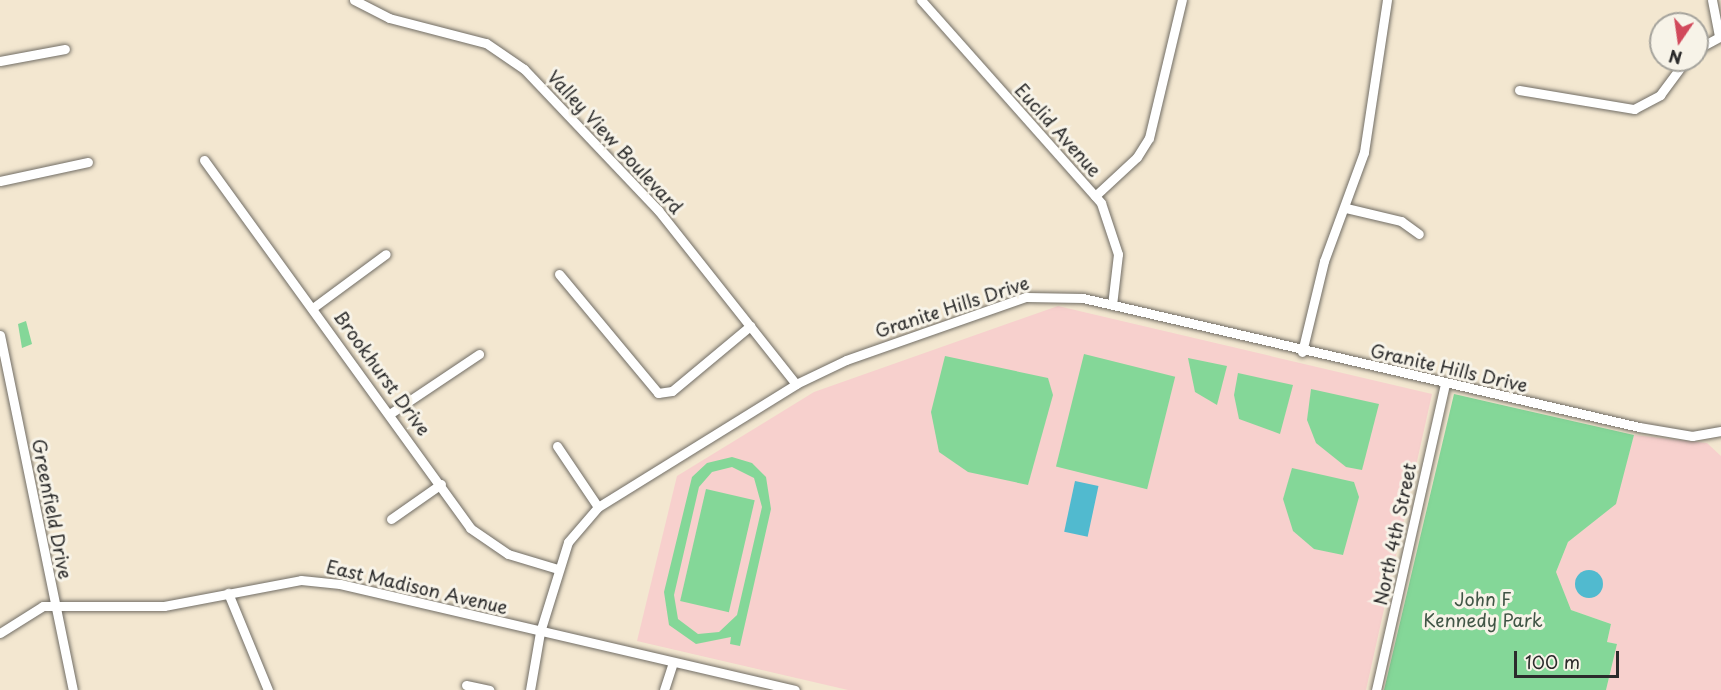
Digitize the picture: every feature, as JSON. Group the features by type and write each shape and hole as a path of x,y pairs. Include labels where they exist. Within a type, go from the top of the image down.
{"street":[{"name":"Valley View Boulevard","path":"354,0 389,18 486,43 520,66 658,210 796,384"},
{"name":"Euclid Avenue","path":"921,0 1095,196 1117,245 1112,304"},
{"path":"1095,196 1137,157 1149,138 1182,0"},
{"path":"1302,352 1324,261 1356,183 1387,0"},
{"path":"1712,0 1720,36"},
{"path":"0,61 65,49"},
{"path":"1519,90 1634,109 1659,94 1676,72"},
{"name":"Brookhurst Drive","path":"204,160 484,540 508,554 558,569"},
{"path":"0,180 88,162"},
{"path":"1346,208 1401,221 1419,234"},
{"path":"314,307 386,254"},
{"path":"559,274 658,393 672,391 750,326"},
{"name":"Granite Hills Drive","path":"530,690 540,632 558,569 575,531 598,507 796,384 1026,297 1064,295 1112,304 1302,352 1639,427 1692,436 1720,435"},
{"name":"Greenfield Drive","path":"0,335 73,690"},
{"path":"391,413 479,354"},
{"name":"North 4th Street","path":"1376,690 1445,384"},
{"path":"557,446 598,507"},
{"path":"391,519 441,484"},
{"name":"East Madison Avenue","path":"0,633 54,604 164,606 295,581 340,584 673,662 773,688 795,690"},
{"path":"228,593 268,690"},
{"path":"664,690 673,662"},
{"path":"466,686 489,690"}],"shaded area":[{"path":"1058,306 1432,394 1366,690 848,690 637,641 677,476 814,392"},
{"path":"1634,435 1707,443 1721,456 1721,690 1606,690 1617,644 1607,642 1611,624 1571,610 1557,585 1556,572 1568,542 1615,504"}],"green space":[{"path":"26,321 32,344 22,348 18,324"},
{"path":"1084,354 1175,377 1147,489 1056,467"},
{"path":"945,356 1048,378 1053,395 1028,485 968,472 939,452 931,412"},
{"path":"1188,358 1227,366 1217,405 1195,392"},
{"path":"1238,373 1293,385 1280,434 1239,419 1234,395"},
{"path":"1311,389 1379,404 1362,470 1346,467 1316,443 1307,420"},
{"name":"John F Kennedy Park","path":"1454,394 1634,435 1616,504 1568,542 1556,572 1571,610 1611,624 1607,642 1617,644 1606,690 1384,690"},
{"path":"732,457 752,463 766,477 771,509 740,646 730,644 731,637 696,644 669,625 664,592 692,477 707,463","holes":["732,467 754,478 762,507 737,615 719,632 698,634 678,619 674,595 699,487 712,472"]},
{"path":"1292,468 1354,482 1359,497 1343,555 1314,549 1293,531 1283,499"},
{"path":"706,489 755,500 729,612 680,601"}],"water":[{"path":"1075,481 1098,486 1088,537 1064,532"},
{"path":"1589,570 1599,574 1603,584 1599,594 1589,598 1579,594 1575,584 1579,574"}]}
